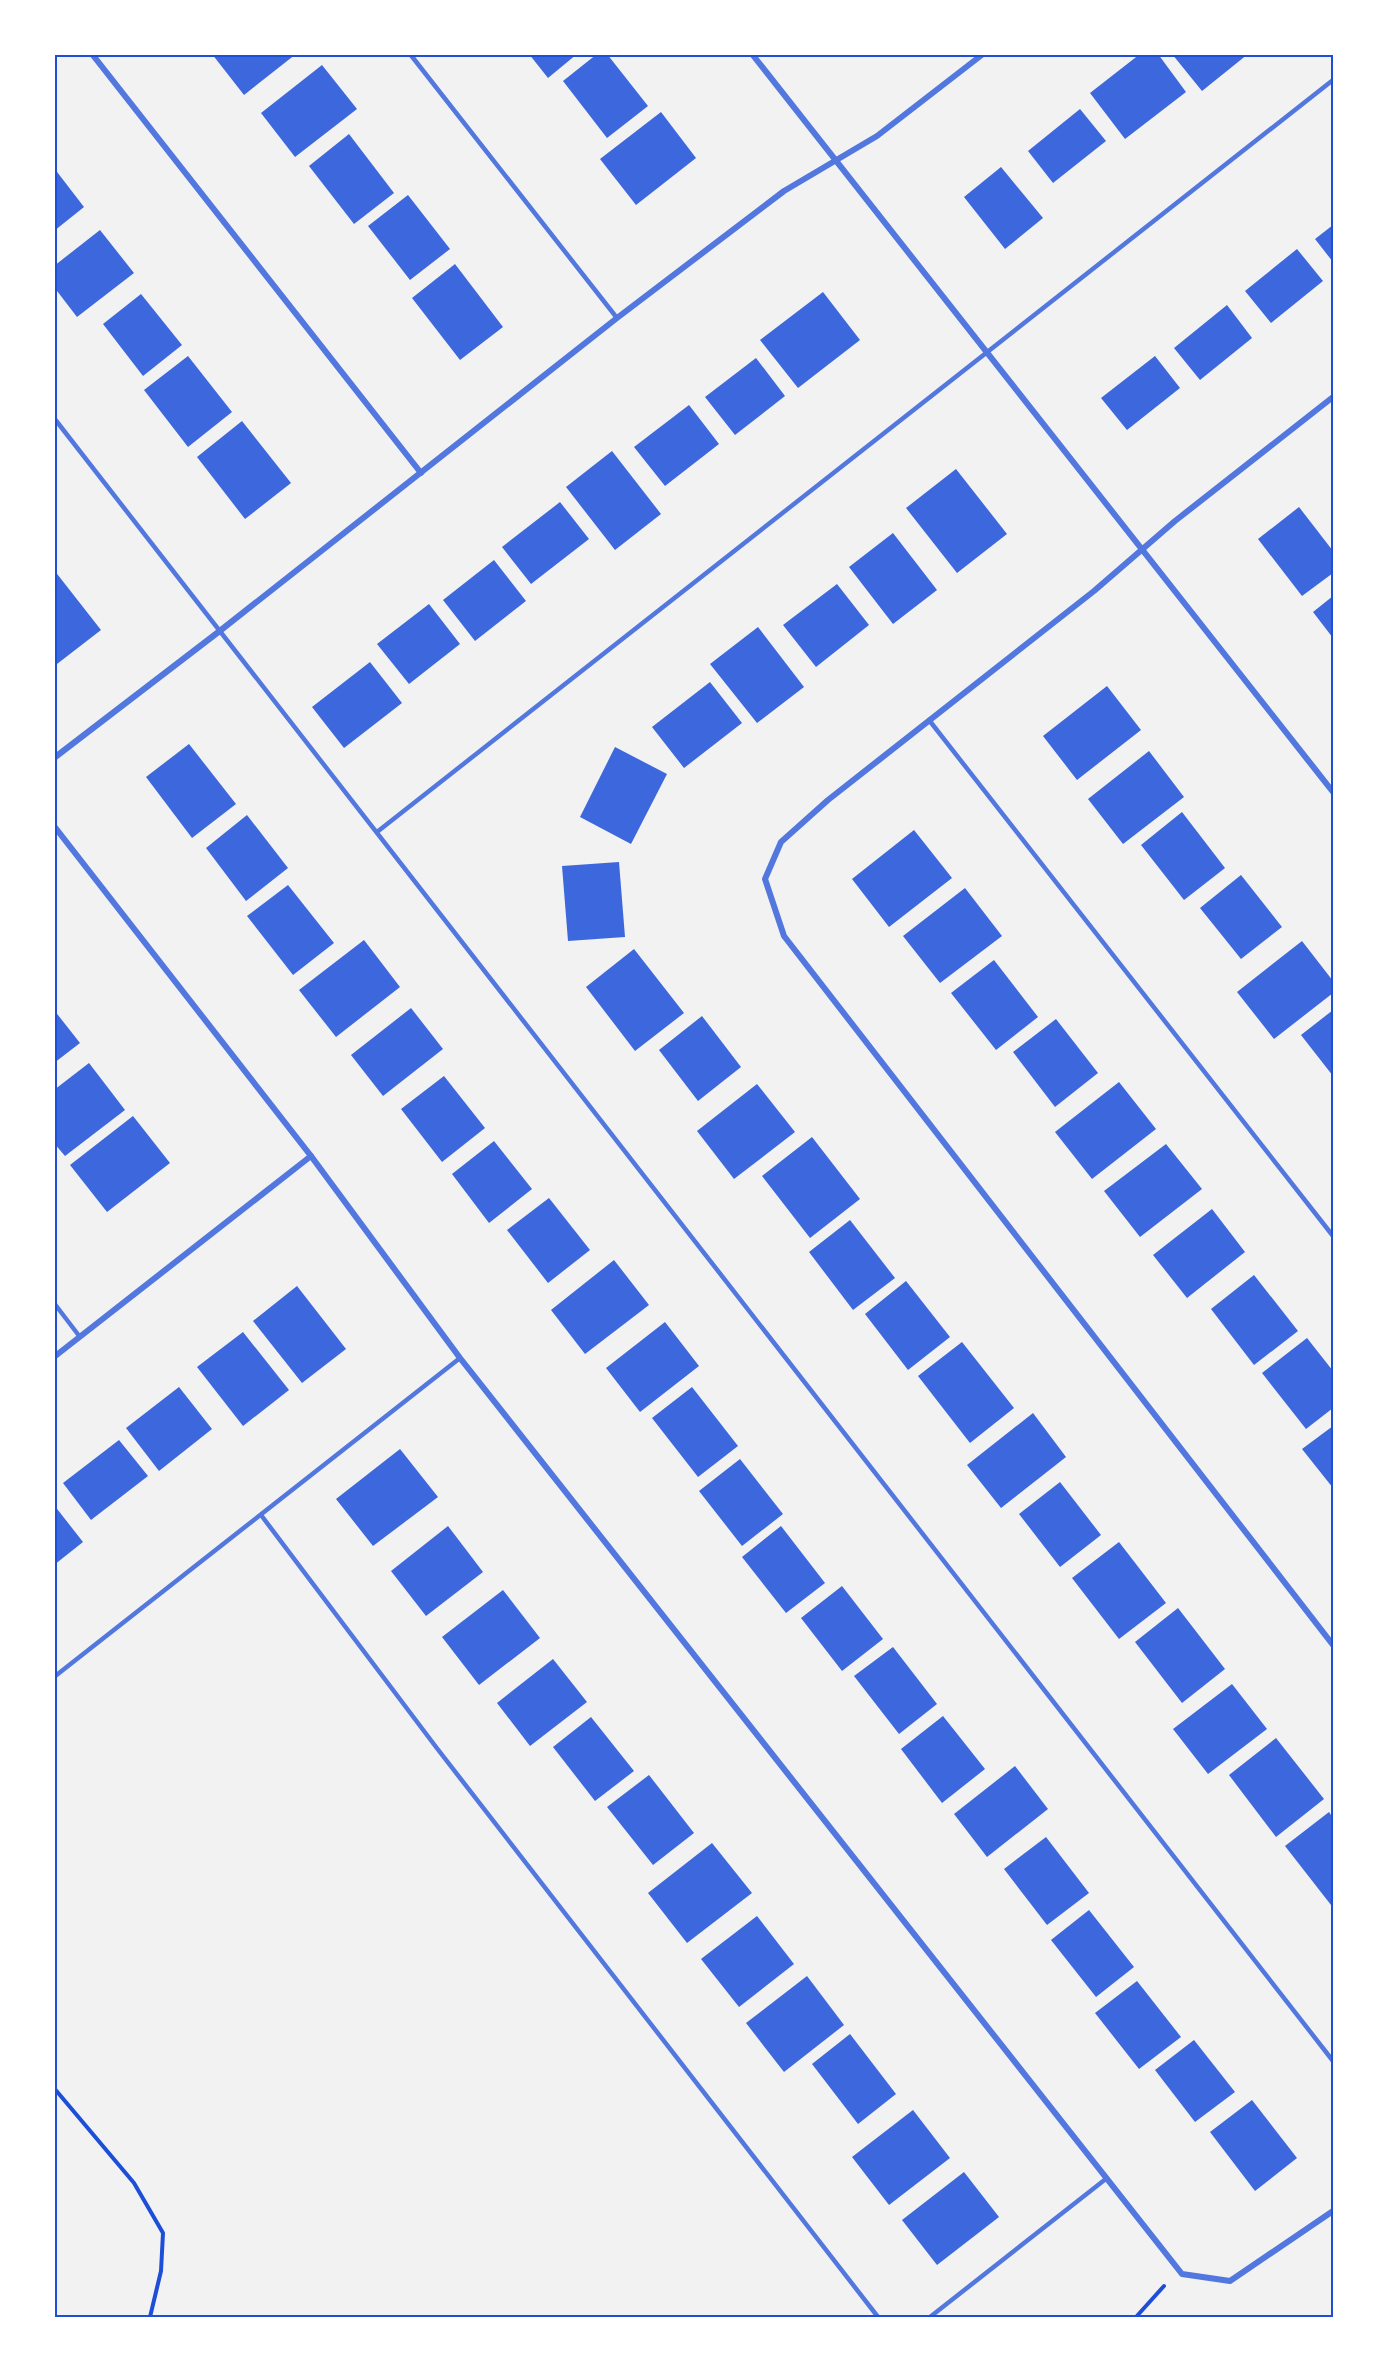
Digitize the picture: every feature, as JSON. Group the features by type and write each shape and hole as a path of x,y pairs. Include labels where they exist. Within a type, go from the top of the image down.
{"street":[{"path":"92,54 421,473"},
{"path":"752,54 1333,792"},
{"path":"54,758 221,630 617,318 784,191 877,136 983,54"},
{"path":"1333,398 1175,521 1094,591 828,801 781,842 765,879 784,936 1333,1645"},
{"path":"54,826 311,1156 460,1358 1182,2274 1230,2281 1333,2211"},
{"path":"54,1357 311,1156"}],"lane":[{"path":"410,54 617,318"},
{"path":"376,832 1333,80"},
{"path":"54,418 1333,2061"},
{"path":"929,720 1333,1236"},
{"path":"54,1304 80,1337"},
{"path":"54,1677 460,1358"},
{"path":"261,1515 436,1748 878,2317"},
{"path":"930,2317 1107,2178"}],"path":[{"path":"54,2088 134,2183 163,2233 161,2271 150,2317"}],"building":[{"path":"212,54 296,54 244,95"},
{"path":"529,54 577,54 548,78"},
{"path":"597,54 607,54 648,106 607,138 563,81"},
{"path":"1140,54 1158,54 1186,92 1125,139 1090,93"},
{"path":"1172,54 1248,54 1202,91"},
{"path":"322,65 357,109 295,157 261,113"},
{"path":"1080,109 1106,141 1053,183 1028,151"},
{"path":"661,112 696,158 636,205 600,159"},
{"path":"349,134 394,193 354,224 309,166"},
{"path":"1001,167 1043,218 1005,249 964,197"},
{"path":"54,168 84,207 54,231"},
{"path":"408,195 450,249 410,280 368,226"},
{"path":"1333,225 1333,262 1315,239"},
{"path":"100,230 134,273 77,317 54,287 54,266"},
{"path":"1297,249 1323,281 1271,323 1245,291"},
{"path":"455,264 503,327 460,360 412,298"},
{"path":"823,292 860,340 798,388 760,340"},
{"path":"141,294 182,345 143,376 103,324"},
{"path":"1227,305 1252,338 1200,380 1174,348"},
{"path":"188,356 232,412 188,447 144,390"},
{"path":"1155,356 1180,388 1127,430 1101,398"},
{"path":"756,358 785,396 735,435 705,397"},
{"path":"689,405 719,444 665,486 634,447"},
{"path":"242,421 291,483 245,519 197,457"},
{"path":"612,451 661,514 615,550 566,487"},
{"path":"956,469 1007,534 957,573 906,508"},
{"path":"560,502 589,539 531,584 502,547"},
{"path":"1299,507 1333,551 1333,573 1302,596 1258,539"},
{"path":"893,533 937,590 893,624 849,567"},
{"path":"494,560 526,601 475,641 443,600"},
{"path":"54,570 101,630 57,664 54,661"},
{"path":"837,584 869,625 816,667 783,625"},
{"path":"1333,596 1333,638 1313,612"},
{"path":"429,604 460,644 409,684 377,644"},
{"path":"758,627 804,687 757,723 710,664"},
{"path":"370,662 402,703 344,748 312,707"},
{"path":"710,682 742,723 684,768 652,727"},
{"path":"1107,686 1141,730 1077,780 1043,736"},
{"path":"189,744 236,804 192,838 146,777"},
{"path":"615,747 667,774 631,844 580,817"},
{"path":"1149,751 1184,797 1123,844 1088,799"},
{"path":"1182,812 1225,868 1184,900 1141,845"},
{"path":"247,815 288,868 246,901 206,848"},
{"path":"914,830 952,878 889,927 852,879"},
{"path":"619,862 625,937 568,941 562,866"},
{"path":"1241,875 1282,927 1241,959 1200,908"},
{"path":"288,885 334,943 293,975 247,916"},
{"path":"965,888 1002,936 940,983 903,936"},
{"path":"364,940 400,987 336,1037 299,990"},
{"path":"1302,941 1333,981 1333,993 1274,1039 1237,992"},
{"path":"634,949 684,1013 635,1051 586,987"},
{"path":"994,960 1038,1017 996,1050 951,993"},
{"path":"411,1008 443,1049 383,1096 351,1055"},
{"path":"54,1010 80,1043 54,1063"},
{"path":"1333,1010 1333,1076 1301,1035"},
{"path":"702,1016 741,1067 698,1101 659,1050"},
{"path":"1056,1019 1098,1073 1055,1107 1013,1052"},
{"path":"89,1063 125,1110 65,1156 54,1143 54,1090"},
{"path":"444,1076 485,1128 442,1162 401,1109"},
{"path":"1119,1082 1156,1129 1092,1179 1055,1132"},
{"path":"757,1084 795,1132 734,1179 697,1131"},
{"path":"133,1116 170,1163 107,1212 70,1165"},
{"path":"812,1137 860,1199 810,1238 762,1176"},
{"path":"494,1141 532,1189 489,1223 452,1174"},
{"path":"1166,1144 1202,1189 1140,1237 1104,1191"},
{"path":"549,1198 590,1250 548,1283 507,1230"},
{"path":"1212,1209 1245,1252 1187,1298 1153,1255"},
{"path":"850,1220 895,1278 853,1310 809,1252"},
{"path":"614,1260 649,1305 585,1354 551,1310"},
{"path":"1254,1275 1298,1331 1254,1365 1211,1309"},
{"path":"906,1281 950,1337 908,1370 865,1314"},
{"path":"297,1286 346,1349 302,1383 253,1321"},
{"path":"665,1322 699,1366 640,1412 606,1368"},
{"path":"243,1332 289,1390 243,1426 197,1367"},
{"path":"1307,1338 1333,1371 1333,1408 1306,1429 1262,1373"},
{"path":"962,1342 1014,1408 970,1443 918,1376"},
{"path":"179,1387 212,1429 159,1471 126,1428"},
{"path":"692,1387 738,1446 698,1477 652,1418"},
{"path":"1033,1413 1066,1457 1001,1508 967,1465"},
{"path":"1333,1426 1333,1488 1302,1449"},
{"path":"119,1440 148,1476 91,1520 63,1483"},
{"path":"400,1449 438,1497 373,1546 336,1499"},
{"path":"740,1459 783,1514 742,1546 699,1491"},
{"path":"1060,1482 1101,1535 1060,1567 1019,1514"},
{"path":"54,1505 83,1542 54,1565"},
{"path":"448,1526 483,1572 426,1616 391,1571"},
{"path":"781,1526 825,1583 786,1613 742,1557"},
{"path":"1119,1542 1166,1603 1119,1639 1072,1578"},
{"path":"842,1586 883,1639 842,1671 801,1618"},
{"path":"503,1590 540,1638 479,1685 442,1637"},
{"path":"1178,1608 1225,1669 1182,1703 1135,1642"},
{"path":"893,1647 937,1704 899,1734 854,1676"},
{"path":"553,1659 587,1702 530,1746 497,1703"},
{"path":"1232,1684 1267,1729 1208,1774 1173,1729"},
{"path":"943,1716 985,1769 942,1803 901,1749"},
{"path":"591,1717 634,1771 595,1801 553,1747"},
{"path":"1276,1738 1324,1799 1276,1837 1229,1775"},
{"path":"1015,1766 1048,1809 987,1857 954,1814"},
{"path":"649,1775 694,1833 653,1865 607,1807"},
{"path":"1329,1812 1333,1818 1333,1903 1331,1905 1285,1846"},
{"path":"1046,1837 1089,1893 1047,1925 1004,1869"},
{"path":"712,1843 752,1893 687,1943 648,1893"},
{"path":"1089,1910 1134,1967 1096,1997 1051,1940"},
{"path":"757,1916 794,1964 739,2007 701,1959"},
{"path":"807,1976 844,2025 784,2072 746,2023"},
{"path":"1137,1981 1181,2037 1139,2069 1095,2013"},
{"path":"850,2034 896,2094 858,2124 812,2064"},
{"path":"1194,2040 1235,2092 1195,2122 1155,2070"},
{"path":"1252,2100 1297,2158 1255,2191 1210,2132"},
{"path":"913,2110 950,2158 889,2205 852,2157"},
{"path":"964,2172 999,2217 937,2265 902,2220"}]}
